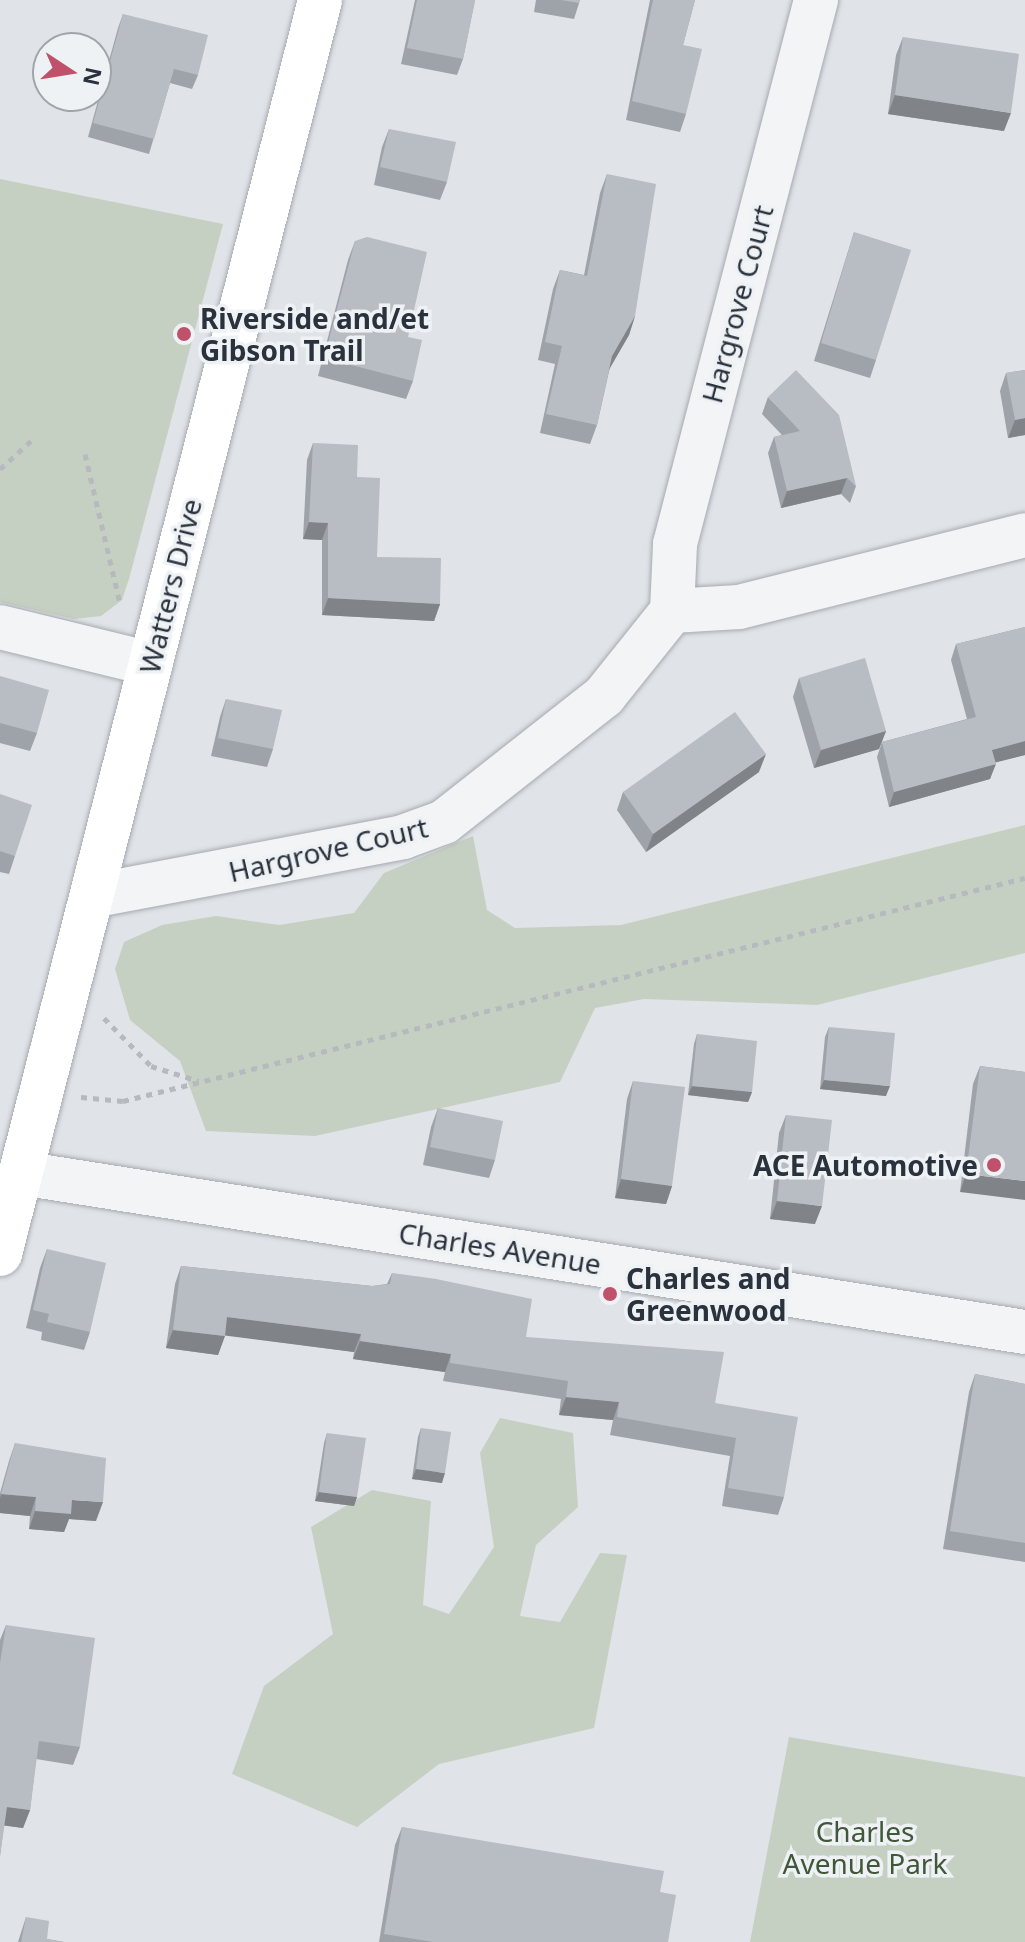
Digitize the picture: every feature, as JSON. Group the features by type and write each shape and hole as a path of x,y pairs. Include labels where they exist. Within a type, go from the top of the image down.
{"main road":[{"name":"Watters Drive","path":"0,1254 320,0"}],"street":[{"name":"Hargrove Court","path":"92,896 403,837 444,822 604,696 672,611 675,544 816,0"},
{"path":"672,611 739,607 1025,535"},
{"path":"0,627 151,664"},
{"name":"Charles Avenue","path":"21,1173 1025,1332"}],"path":[{"path":"0,469 32,440"},
{"path":"85,454 120,603"},
{"path":"82,1098 123,1101 1025,878"},
{"path":"103,1016 151,1066 200,1082"}],"green space":[{"path":"0,179 223,224 129,579 122,600 101,616 74,619 0,602"},
{"path":"1025,825 1025,953 817,1005 644,999 595,1008 560,1082 315,1136 206,1131 180,1061 130,1020 115,969 124,942 162,925 216,916 279,925 354,913 384,873 473,836 487,910 515,928 621,925"},
{"path":"500,1418 573,1433 578,1507 536,1545 520,1616 560,1622 600,1553 627,1555 594,1728 439,1764 357,1827 232,1774 264,1686 333,1634 311,1527 372,1490 431,1501 423,1605 449,1614 494,1547 480,1453"},
{"name":"Charles Avenue Park","path":"789,1737 1025,1777 1025,1942 750,1942"}],"building":[{"path":"417,0 475,0 463,59 407,48"},
{"path":"653,0 695,0 683,45 702,49 686,114 632,101"},
{"path":"123,14 208,35 198,75 174,69 154,139 93,123 96,112 112,112 112,54"},
{"path":"903,37 1019,54 1011,113 895,95"},
{"path":"389,129 456,142 447,182 380,167"},
{"path":"607,174 656,184 635,316 612,356 597,425 546,414 562,346 545,342 560,270 587,276"},
{"path":"854,232 911,250 876,360 821,343"},
{"path":"367,237 427,252 408,337 422,340 413,381 324,358 355,241"},
{"path":"796,370 839,415 856,486 847,478 787,491 774,437 800,431 768,397"},
{"path":"1025,370 1025,418 1015,420 1006,373"},
{"path":"313,443 358,445 357,477 380,478 377,557 441,558 440,604 328,598 328,523 309,522"},
{"path":"1025,627 1025,741 992,750 996,764 894,792 882,742 976,717 956,644"},
{"path":"865,658 886,731 821,750 799,678"},
{"path":"0,676 49,690 37,733 0,723"},
{"path":"226,699 282,710 273,749 218,738"},
{"path":"735,712 766,754 653,834 623,792"},
{"path":"0,794 32,805 15,856 0,851"},
{"path":"829,1027 895,1033 890,1086 824,1080"},
{"path":"697,1034 757,1041 752,1092 692,1086"},
{"name":"ACE Automotive","path":"980,1066 1025,1072 1025,1181 966,1174"},
{"path":"633,1081 685,1087 672,1186 621,1179"},
{"path":"438,1108 503,1121 495,1160 430,1147"},
{"path":"786,1115 832,1120 822,1206 777,1201"},
{"path":"47,1249 106,1263 90,1332 47,1322 49,1314 33,1310"},
{"path":"181,1266 372,1286 390,1284 392,1273 436,1279 532,1299 526,1337 724,1352 715,1403 798,1417 784,1497 728,1488 736,1438 617,1417 619,1402 566,1397 568,1381 450,1363 451,1354 360,1341 361,1334 227,1317 225,1336 173,1330"},
{"path":"975,1374 1025,1384 1025,1543 950,1531"},
{"path":"421,1428 451,1432 445,1473 416,1469"},
{"path":"327,1433 366,1438 357,1497 319,1492"},
{"path":"15,1443 106,1458 103,1502 72,1500 71,1514 35,1511 36,1497 1,1494"},
{"path":"6,1625 95,1638 80,1747 39,1741 30,1810 7,1807 0,1856 0,1663"},
{"path":"402,1827 664,1871 660,1892 676,1895 668,1942 433,1942 384,1934"},
{"path":"26,1917 49,1921 47,1939 64,1942 21,1942"}],"place":[{"name":"Riverside and/et Gibson Trail","path":"184,334"},
{"name":"ACE Automotive","path":"994,1165"},
{"name":"Charles and Greenwood","path":"610,1294"}]}
